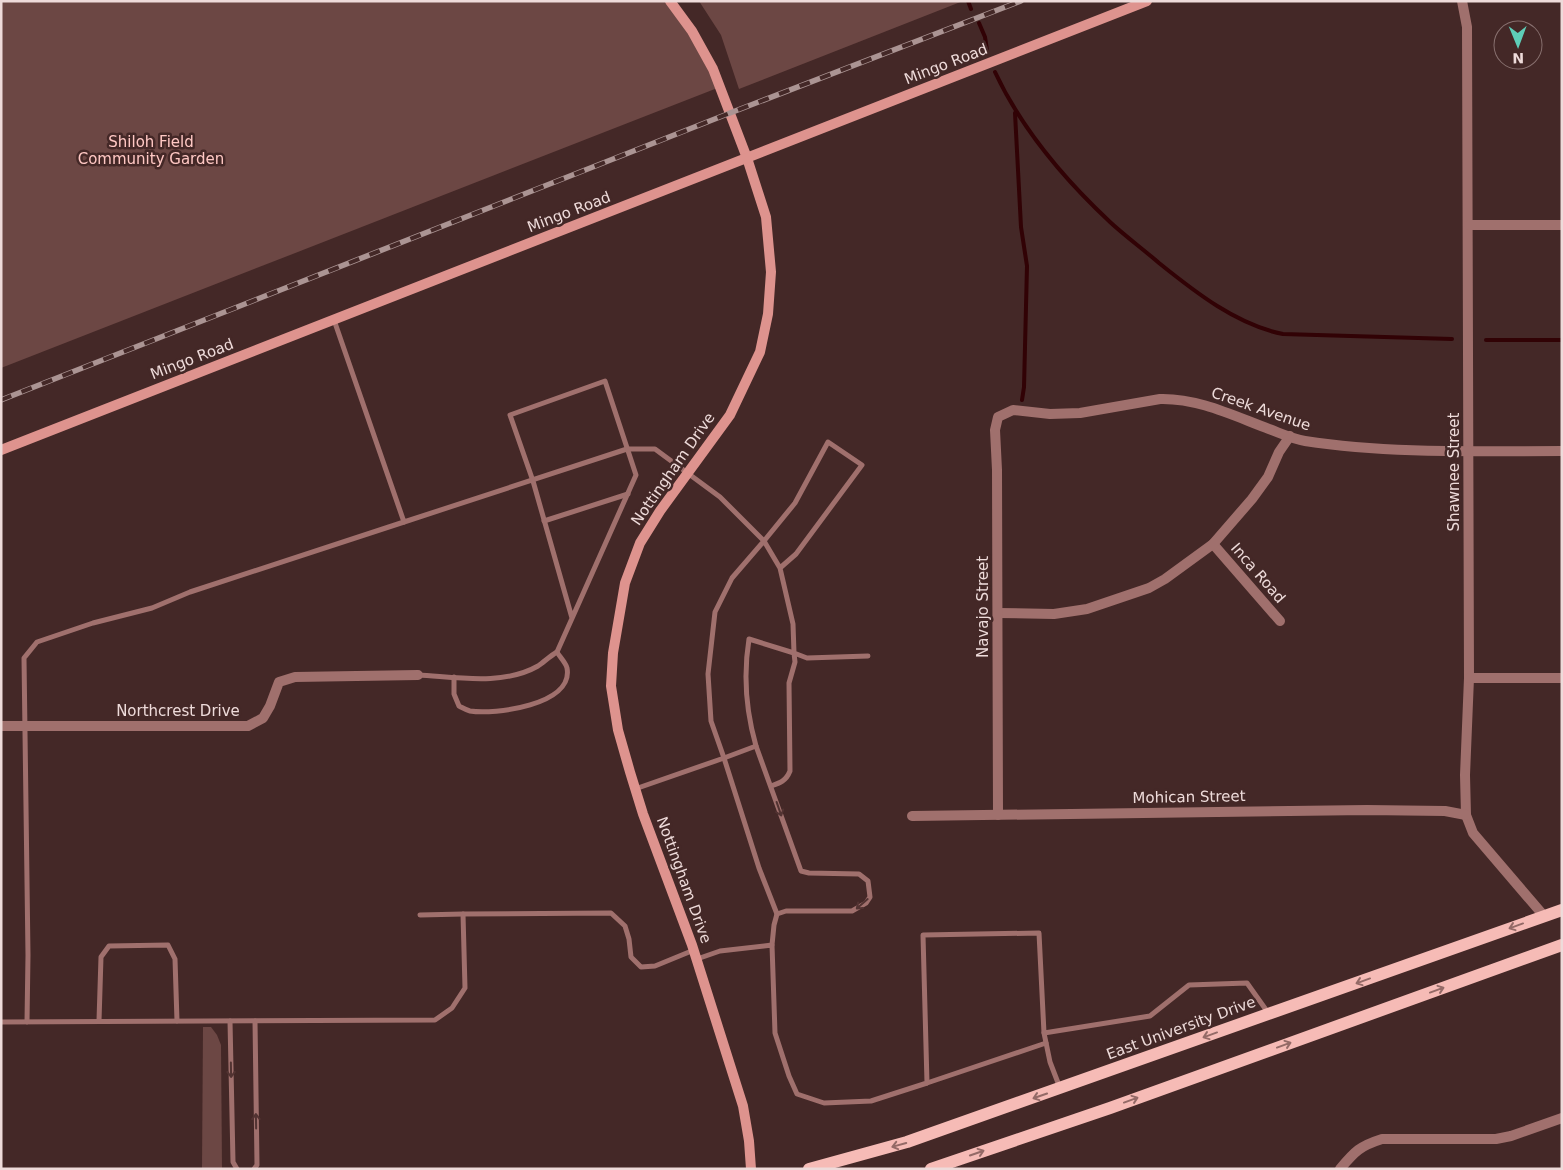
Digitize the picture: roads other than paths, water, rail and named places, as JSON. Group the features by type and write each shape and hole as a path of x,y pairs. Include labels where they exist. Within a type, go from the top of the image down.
{"main road":[{"name":"East University Drive","path":"809,1169 908,1142 1562,910"},
{"path":"931,1169 1119,1104 1562,945"}],"street":[{"name":"Nottingham Drive","path":"670,1 692,31 709,62 747,158 766,217 771,272 768,314 760,352 730,415 660,510 640,543 625,583 612,652 611,686 618,730 635,789 695,954 743,1106 749,1141 751,1169"},
{"name":"Mingo Road","path":"1,450 1147,1"},
{"name":"Shawnee Street","path":"1462,1 1467,27 1469,225 1469,678 1465,775 1466,815 1473,833 1544,916"},
{"path":"1469,225 1562,225"},
{"name":"Creek Avenue","path":"1013,410 1050,414 1080,413 1160,399 1172,399 1205,405 1303,441 1370,448 1469,451 1562,450"},
{"name":"Navajo Street","path":"998,814 997,470 995,430 998,417 1013,410"},
{"path":"998,612 1054,614 1088,609 1149,588 1213,544 1252,499 1268,477 1279,452 1290,436"},
{"name":"Inca Road","path":"1213,544 1280,621"},
{"name":"Northcrest Drive","path":"1,726 248,726 263,718 270,706 279,682 296,677 418,675"},
{"path":"1469,678 1562,678"},
{"name":"Mohican Street","path":"912,816 1367,810 1446,811 1466,815"},
{"path":"1340,1169 1356,1150 1367,1143 1382,1138 1496,1139 1511,1136 1562,1118"}],"lane":[{"path":"334,320 404,522"},
{"path":"418,675 482,678 510,676 537,666 557,652 636,475 605,381 510,415 533,481 572,618"},
{"path":"780,568 796,554 862,465 828,442 795,503 732,578 715,612 708,674 711,721 759,868 777,914 772,945 775,1033 789,1076 798,1094 824,1103 871,1101 1046,1043"},
{"path":"27,1022 28,955 24,658 37,642 93,623 152,608 190,592 627,449 656,449 720,497 764,541 780,568 793,624 795,662 789,683 790,771 787,778 782,782 771,786"},
{"path":"544,521 628,494"},
{"path":"777,914 786,911 852,911 866,903 870,897 868,881 859,874 808,873 801,871 756,746 747,709 745,662 749,639 807,658 868,656"},
{"path":"454,677 454,694 459,706 468,711 493,712 530,706 553,695 565,683 567,668 557,652"},
{"path":"635,789 756,746"},
{"path":"420,915 611,913 625,926 631,956 641,967 655,966 695,954 772,945"},
{"path":"1,1022 435,1020 452,1008 465,988 463,914"},
{"path":"927,1083 923,935 1039,933 1044,1033 1050,1062 1060,1089"},
{"path":"99,1021 100,957 109,946 158,945 168,945 175,958 177,1021"},
{"path":"1044,1033 1150,1016 1189,985 1247,983 1270,1014"},
{"path":"230,1021 233,1162 237,1169"},
{"path":"254,1169 257,1165 255,1021"}],"waterway":[{"path":"968,1 971,9"},
{"path":"979,23 985,37 987,50"},
{"path":"995,72 1018,114 1031,133 1076,188 1110,222 1187,285 1217,306 1249,323 1283,334 1452,339"},
{"path":"1015,113 1021,227 1027,266 1024,387 1022,400"},
{"path":"1486,340 1562,340"}],"railway":[{"path":"1,400 730,113 1021,1"}],"park label":[{"name":"Shiloh Field Community Garden","path":"151,150"}]}
